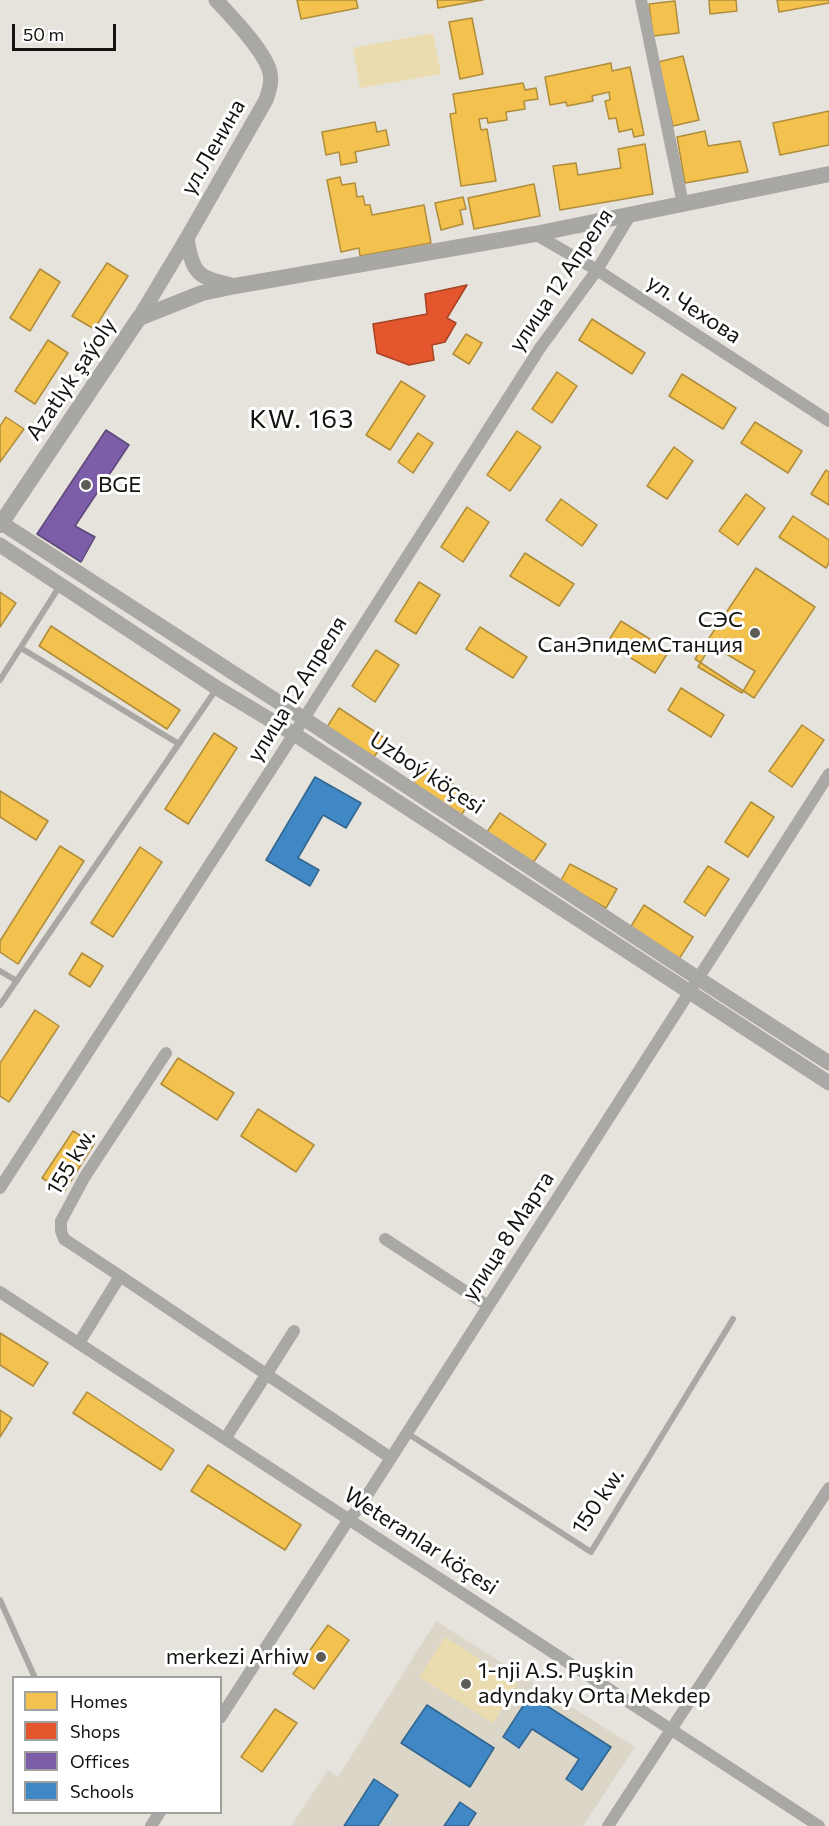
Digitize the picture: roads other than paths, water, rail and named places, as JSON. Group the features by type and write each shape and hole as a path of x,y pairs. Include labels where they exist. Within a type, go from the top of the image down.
{"main road":[{"path":"139,318 202,293 235,286 535,234 829,174"},
{"name":"Azatlyk şaýoly","path":"0,523 139,318"}],"street":[{"name":"ул.Ленина","path":"139,318 266,100 271,86 270,72 264,58 216,0"},
{"path":"641,0 682,204"},
{"name":"улица 12 Апреля","path":"0,1188 294,734 540,348 597,270 631,214"},
{"name":"ул. Чехова","path":"535,234 597,270 829,421"},
{"path":"187,238 190,259 198,274 207,279 235,286"},
{"name":"Uzboý köçesi","path":"0,523 303,718 694,986 829,1083"},
{"name":"Uzboý köçesi","path":"0,545 217,688 694,986 829,1063"},
{"name":"улица 8 Марта","path":"222,1715 348,1519 359,1508 829,774"},
{"name":"155 kw.","path":"166,1053 131,1103 84,1178 61,1221 64,1239 391,1458"},
{"path":"385,1239 488,1306"},
{"path":"79,1343 120,1276"},
{"name":"Weteranlar köçesi","path":"0,1292 819,1826"},
{"path":"225,1439 294,1331"},
{"path":"608,1826 829,1488"}],"lane":[{"path":"0,680 61,584"},
{"path":"21,648 179,744"},
{"path":"0,1005 217,688"},
{"path":"0,971 17,981"},
{"name":"150 kw.","path":"407,1433 591,1552 733,1320"},
{"path":"0,1600 35,1676"}],"place":[{"name":"BGE","path":"86,485"},
{"name":"СЭС СанЭпидемСтанция","path":"755,633"},
{"name":"merkezi Arhiw","path":"321,1657"},
{"name":"1-nji A.S. Puşkin adyndaky Orta Mekdep","path":"466,1684"}],"district":[{"name":"KW. 163","path":"302,419"}]}
